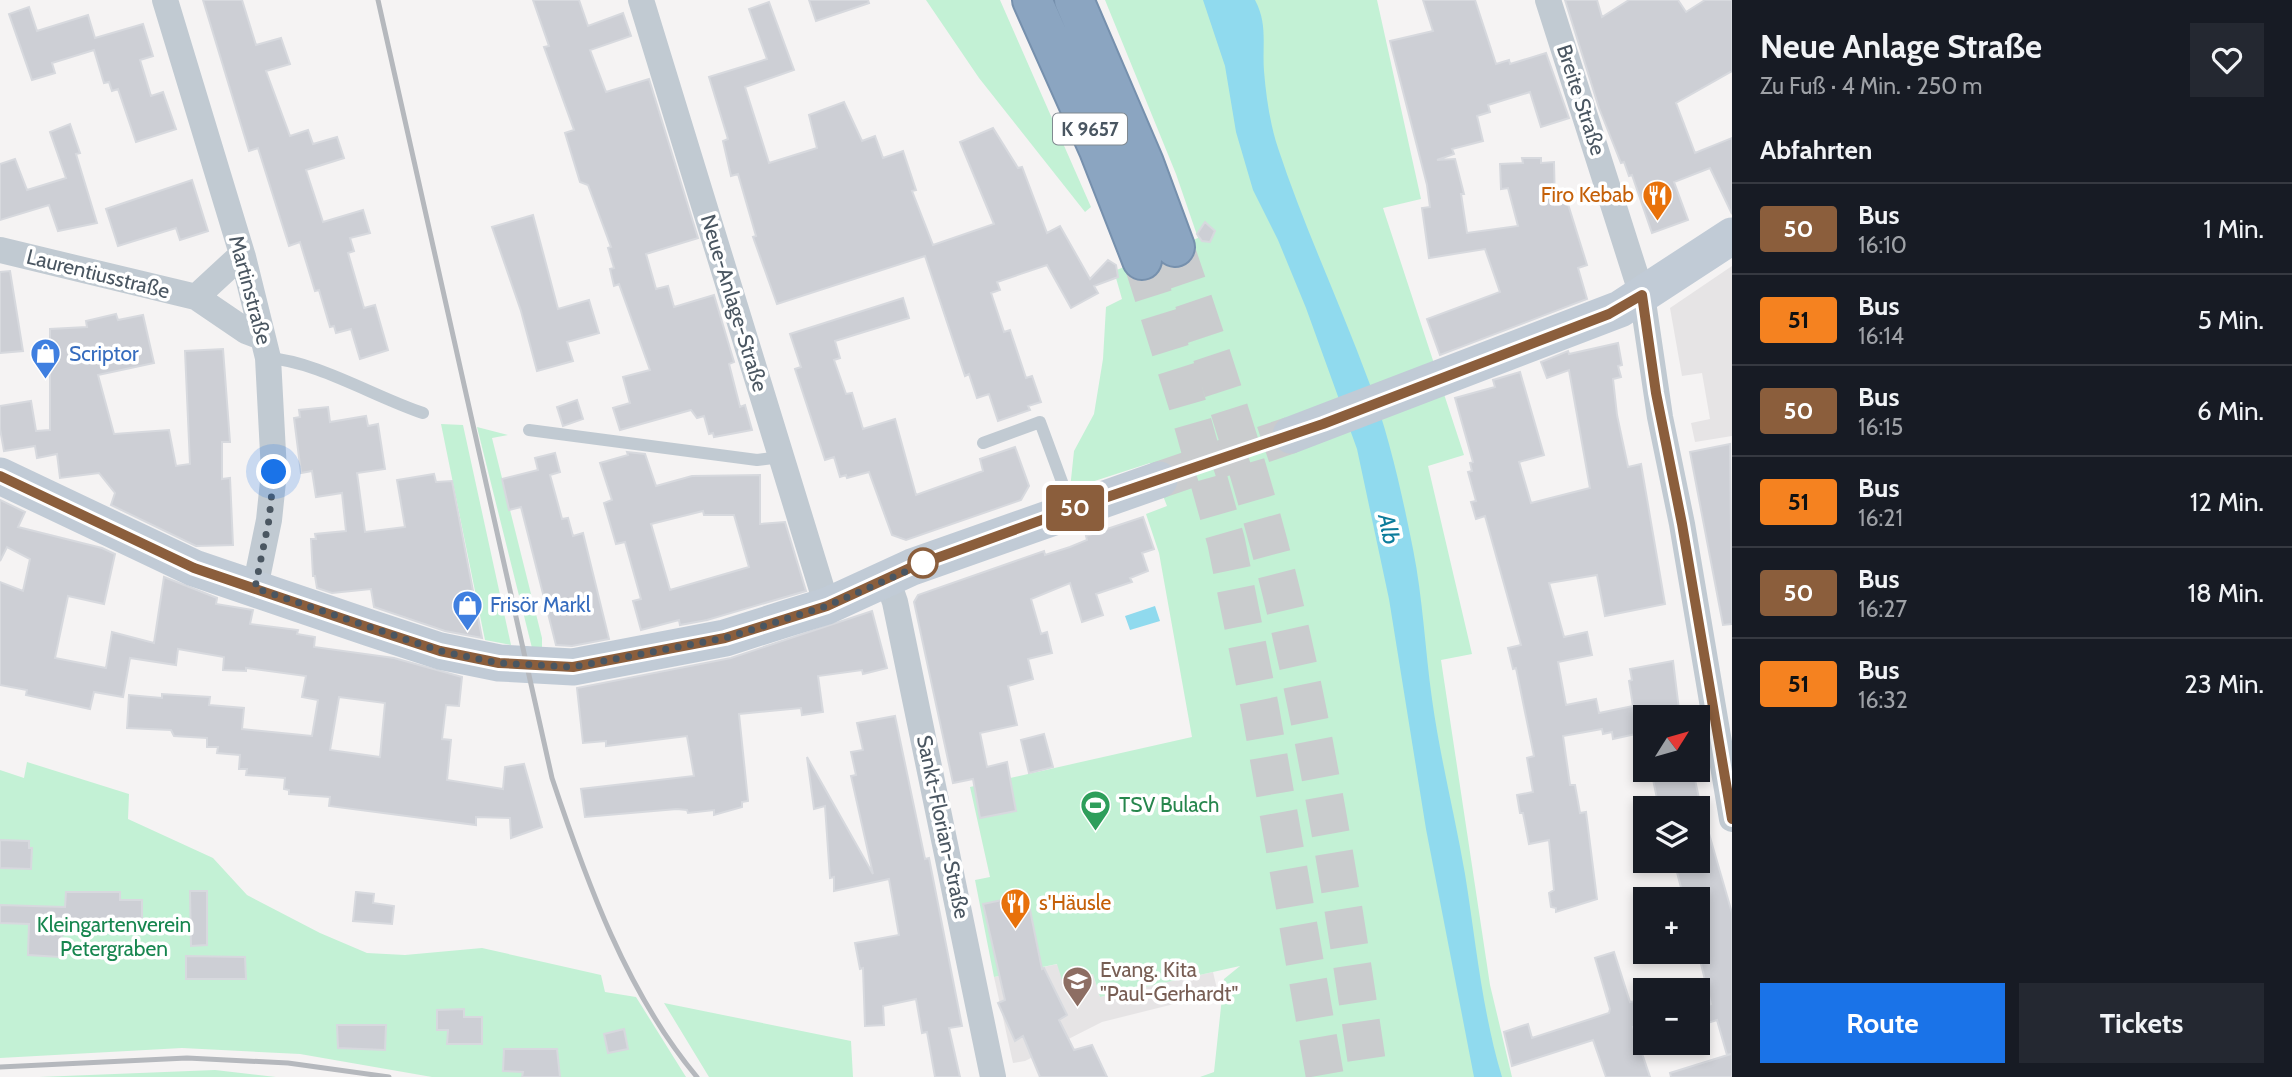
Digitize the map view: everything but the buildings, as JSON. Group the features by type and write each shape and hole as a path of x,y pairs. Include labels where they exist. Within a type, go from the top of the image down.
{"highway":[{"name":"K 9657","path":"1032,0 1099,150 1158,253 1144,163 1079,5"}],"street":[{"name":"Martinstraße","path":"165,0 243,257 265,348 274,472 269,520 255,588"},
{"name":"Neue-Anlage-Straße","path":"641,0 827,606"},
{"name":"Breite Straße","path":"1548,0 1642,295 1656,393 1682,524 1732,819"},
{"path":"1312,427 1609,314 1732,236"},
{"name":"Laurentiusstraße","path":"0,250 196,297 246,331 265,348"},
{"name":"Laurentiusstraße","path":"196,297 235,261 243,257"},
{"path":"0,476 194,568 440,651 499,663 544,667 573,667 725,638 827,606 912,567 1159,480"},
{"name":"Sankt-Florian-Straße","path":"887,579 895,602 993,1077"}],"lane":[{"name":"Laurentiusstraße","path":"265,348 384,400 423,413"},
{"path":"983,443 1040,422 1072,509"},
{"path":"529,430 757,460 781,457"}],"shaded area":[{"path":"1732,266 1732,436 1695,442 1691,423 1710,419 1702,373 1682,376 1670,308"},
{"name":"Evang. Kita \"Paul-Gerhardt\"","path":"1058,964 1093,974 1100,997 1213,972 1218,993 1102,1022 1025,1061 1013,1063 994,977"}],"green space":[{"path":"926,0 1000,0 1091,207 1085,212 979,78"},
{"path":"1105,0 1377,0 1421,199 1383,208 1464,455 1428,466 1472,654 1441,660 1490,985 1512,1077 1200,1077 1214,1072 1224,979 1240,966 1100,997 1093,974 1062,980 1057,964 994,977 975,880 990,877 970,787 1192,737 1159,553 1146,514 1167,506 1150,463 1070,489 1074,451 1094,414 1103,359 1106,307 1122,299 1114,271 1198,238 1176,174"},
{"path":"441,424 463,425 511,645 485,640"},
{"path":"477,427 508,435 492,438 542,647 532,648"},
{"name":"Kleingartenverein Petergraben","path":"27,762 129,794 128,819 213,858 247,895 320,933 367,953 405,955 482,948 601,975 605,992 636,997 686,1077 432,1077 300,1054 182,1048 0,1058 0,770 24,778"},
{"path":"664,1003 851,1041 853,1077 709,1077"},
{"path":"215,1070 276,1077 39,1077"}],"water":[{"name":"Alb","path":"1203,0 1255,0 1259,9 1263,26 1266,90 1275,139 1299,207 1369,382 1389,443 1416,568 1435,721 1465,874 1484,1002 1502,1077 1474,1077 1426,829 1389,599 1357,449 1306,308 1278,240 1253,190 1236,132 1225,66"},
{"path":"1155,606 1160,621 1130,630 1125,616"}],"tunnel":[{"path":"1175,247 1249,474 1286,612 1322,785 1369,1077"},
{"path":"1142,260 1187,403 1226,541 1260,708 1325,1077"},
{"path":"1159,480 1291,435"}],"railway":[{"path":"378,0 552,778 594,896 629,973 672,1045 697,1077"},
{"path":"0,1067 187,1058 288,1063 389,1077"}],"bus line":[{"name":"50","path":"0,476 194,568 370,628 440,651 499,663 573,667 725,638 827,606 912,567 1072,509 1323,424 1609,314 1642,295 1656,393 1682,524 1732,819"}],"place":[{"name":"Firo Kebab","path":"1657,222"},
{"name":"Scriptor","path":"46,381"},
{"name":"Frisör Markl","path":"467,632"},
{"name":"TSV Bulach","path":"1096,832"},
{"name":"s'Häusle","path":"1016,930"},
{"name":"Evang. Kita \"Paul-Gerhardt\"","path":"1077,1009"}],"route":[{"path":"274,472 269,520 255,588 440,651 499,663 573,667 725,638 827,606 934,559 923,563"}]}
